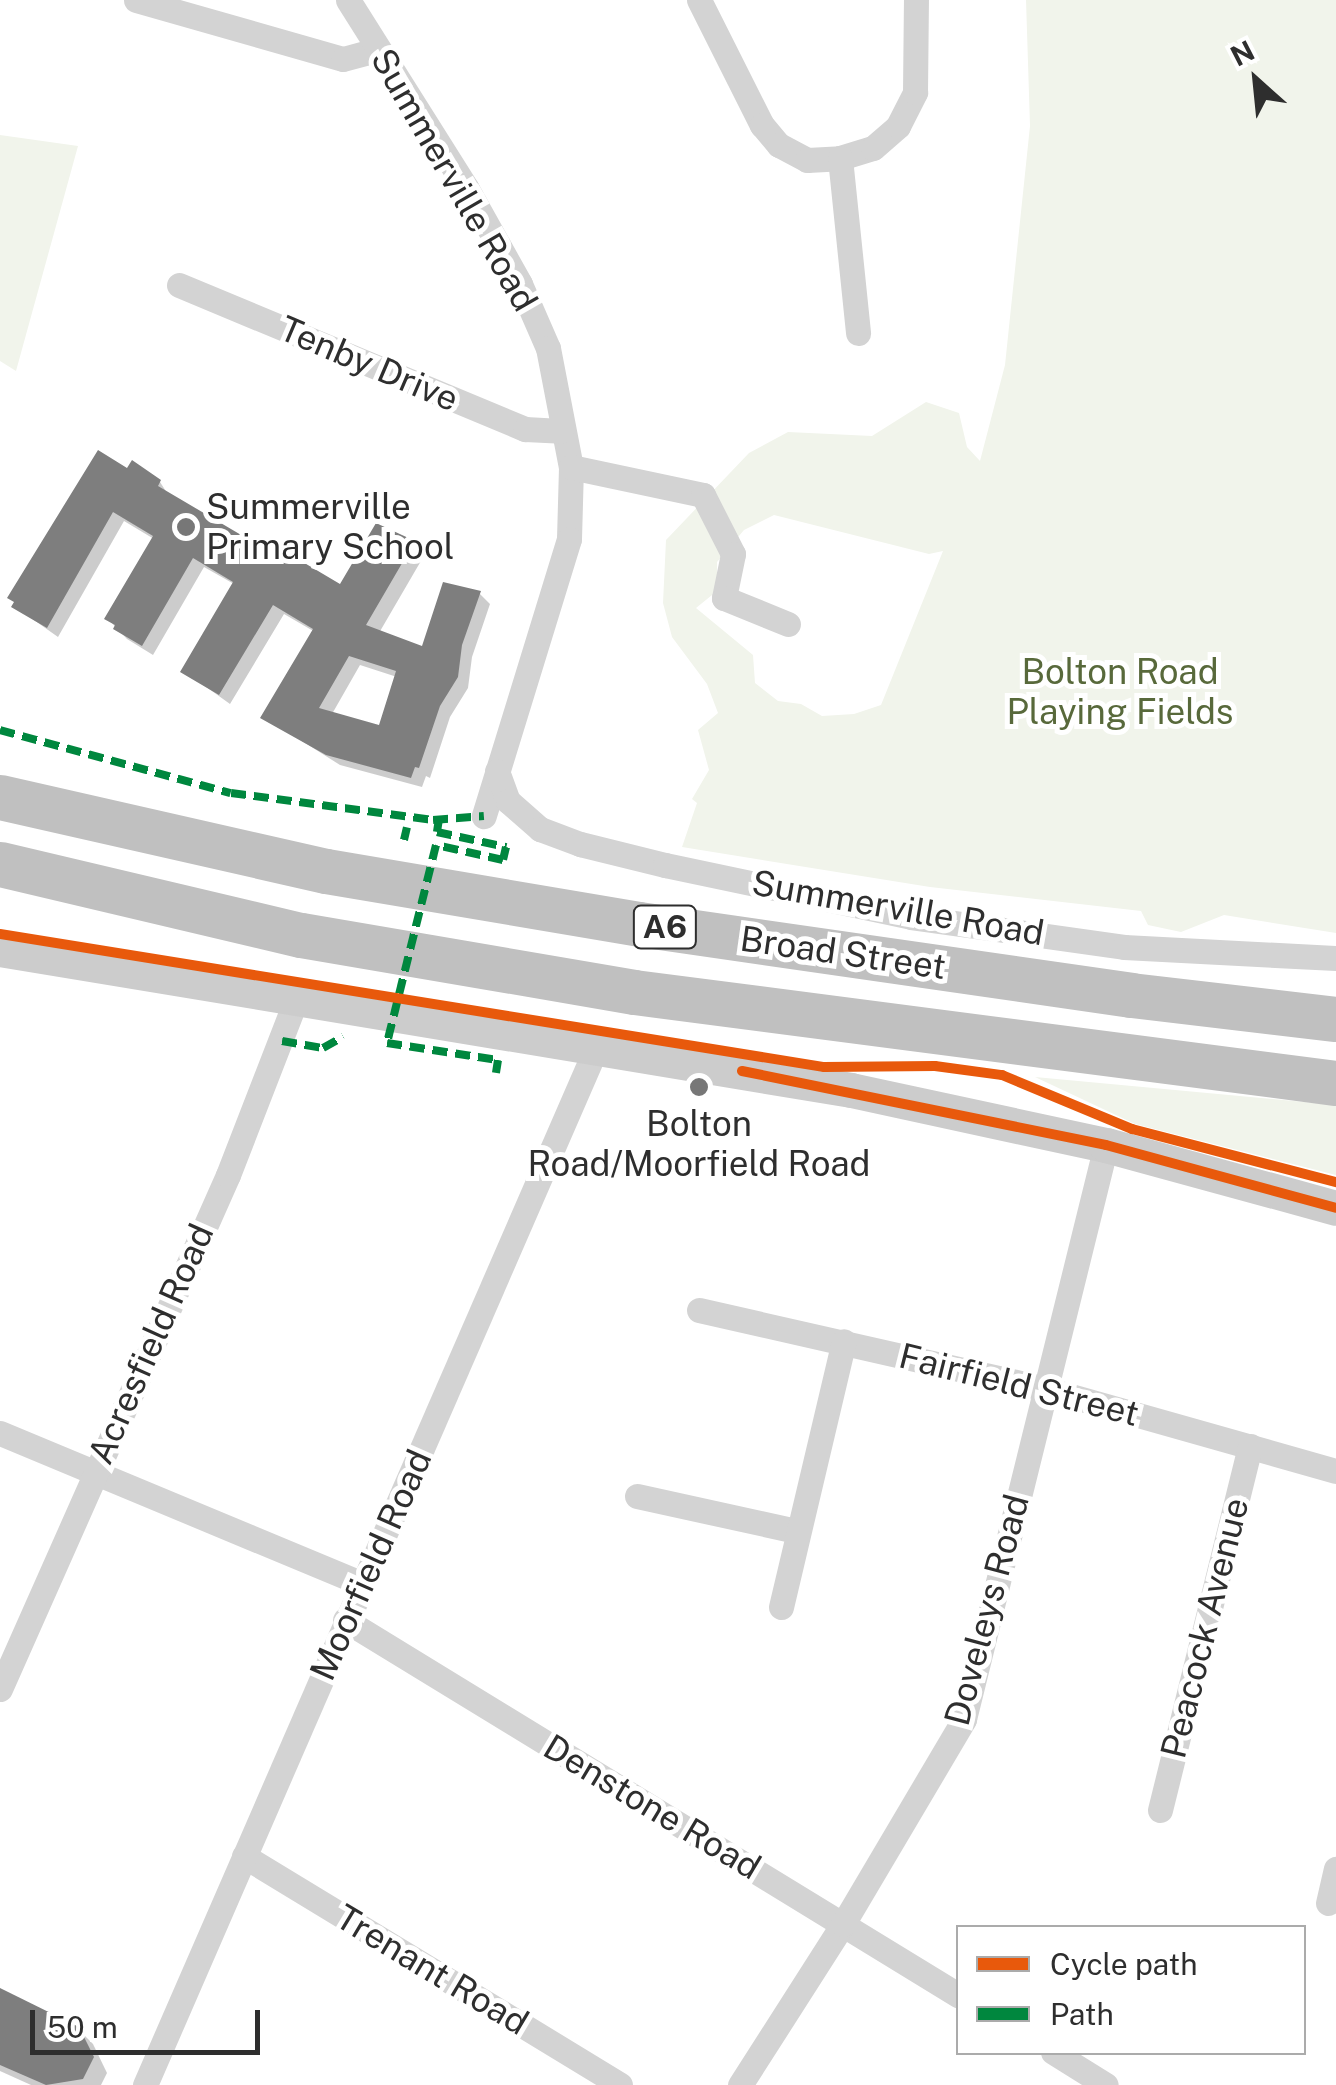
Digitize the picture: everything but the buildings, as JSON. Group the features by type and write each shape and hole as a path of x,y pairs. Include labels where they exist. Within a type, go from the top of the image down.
{"highway":[{"name":"Broad Street","path":"0,796 326,871 620,920 1131,996 1336,1019"},
{"name":"Broad Street","path":"0,864 300,935 634,992 1336,1083"}],"street":[{"path":"136,0 344,59 377,50"},
{"name":"Summerville Road","path":"348,0 468,190 520,284 548,348 571,467 569,539 484,816"},
{"path":"699,0 762,125 779,145 807,160 840,158 873,148 898,126 916,92 916,0"},
{"path":"840,158 858,333"},
{"name":"Tenby Drive","path":"179,286 526,430 561,431"},
{"path":"571,467 703,495 733,554 724,598 788,624"},
{"name":"Summerville Road","path":"497,771 508,801 540,828 580,844 666,865 911,916 1124,947 1336,958"},
{"path":"0,949 851,1090 1106,1145 1336,1208"},
{"name":"Acresfield Road","path":"0,1689 228,1175 297,998"},
{"name":"Moorfield Road","path":"145,2085 598,1046"},
{"name":"Doveleys Road","path":"740,2085 843,1924 964,1719 1106,1145"},
{"name":"Fairfield Street","path":"699,1310 1046,1389 1336,1470"},
{"path":"780,1606 844,1341"},
{"path":"0,1433 363,1584"},
{"name":"Peacock Avenue","path":"1160,1810 1250,1446"},
{"path":"637,1496 796,1531"},
{"name":"Denstone Road","path":"345,1620 956,1993"},
{"name":"Trenant Road","path":"244,1856 620,2085"},
{"path":"1328,1903 1336,1869"},
{"path":"1058,2055 1106,2085"}],"green space":[{"name":"Bolton Road Playing Fields","path":"1026,0 1336,0 1336,933 1224,915 1181,932 1148,925 1141,911 930,887 682,847 697,803 692,799 709,770 698,730 718,713 707,684 672,637 663,603 666,540 749,453 788,432 872,436 926,402 959,413 967,447 980,461 1005,365 1030,126","holes":["774,515 929,554 943,551 881,705 854,714 822,716 801,704 778,701 755,683 753,655 696,608 717,591 717,562 744,530"]},
{"path":"0,135 78,146 16,371 0,361"},
{"path":"1035,1077 1336,1105 1336,1175 1135,1124"}],"marked path":[{"path":"0,730 231,793 433,820 484,816"},
{"path":"439,819 437,832 506,847 503,860 436,845 387,1043 498,1060 496,1073"},
{"path":"404,840 407,827"},
{"path":"282,1041 323,1048 343,1037"}],"cycle path":[{"path":"0,934 824,1067 935,1066 1002,1075 1132,1129 1336,1182"},
{"path":"742,1071 1106,1145 1336,1208"}],"place":[{"name":"Summerville Primary School","path":"186,527"},
{"name":"Bolton Road/Moorfield Road","path":"699,1087"}]}
